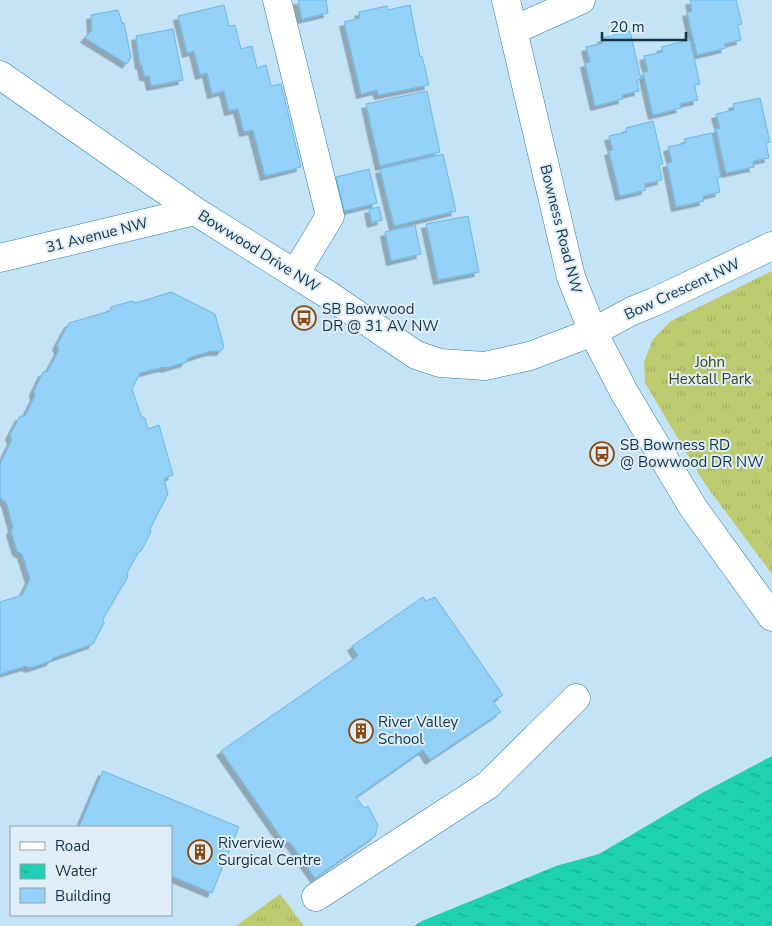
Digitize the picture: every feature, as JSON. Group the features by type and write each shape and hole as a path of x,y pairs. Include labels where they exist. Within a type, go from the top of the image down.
{"street":[{"path":"277,0 330,216 295,274"},
{"name":"Bowness Road NW","path":"506,0 571,278 593,332 624,392 692,506 772,617"},
{"path":"514,30 581,0"},
{"name":"Bowwood Drive NW","path":"0,75 194,211 330,296 416,355 440,363 477,366 494,364 530,356 593,332"},
{"name":"31 Avenue NW","path":"0,258 194,211"},
{"name":"Bow Crescent NW","path":"593,332 632,311 772,246"},
{"path":"316,897 488,785 576,698"}],"green space":[{"name":"John Hextall Park","path":"772,271 772,574 705,484 645,383 644,362 653,339 671,321"},
{"path":"280,894 304,926 236,926"}],"water":[{"path":"772,756 772,926 414,926 556,866 599,854 704,792"}],"building":[{"path":"298,0 326,0 328,13 302,19"},
{"path":"690,0 736,0 742,24 738,25 741,40 724,44 726,48 697,55 687,12 692,11"},
{"path":"224,5 229,26 235,25 241,49 252,46 257,68 266,65 271,86 281,84 301,167 265,176 253,130 244,132 238,109 229,111 224,91 212,94 207,73 200,75 194,51 187,53 178,16"},
{"path":"410,5 420,57 422,56 429,85 379,95 377,90 361,94 344,22 360,18 359,12 387,6 388,10"},
{"path":"118,10 122,23 124,23 131,57 127,64 85,38 92,30 91,15"},
{"path":"173,29 183,80 151,86 149,76 144,76 142,65 140,65 136,36"},
{"path":"630,31 641,79 637,80 639,91 622,95 623,99 595,106 585,63 590,62 586,47 603,43 602,38"},
{"path":"690,40 700,84 694,85 698,100 680,104 681,108 653,115 643,72 648,71 644,56 663,52 661,47"},
{"path":"427,91 440,152 380,166 366,104"},
{"path":"760,98 770,142 766,143 769,158 753,161 754,167 726,173 716,129 720,128 716,114 734,110 733,104"},
{"path":"653,121 663,164 659,165 662,180 645,184 646,190 620,196 609,151 613,150 609,136 627,132 626,128"},
{"path":"712,133 721,177 717,178 720,192 703,196 704,201 676,207 667,163 672,162 668,147 686,143 684,139"},
{"path":"443,154 456,211 394,226 380,169"},
{"path":"369,169 377,203 344,211 336,177"},
{"path":"379,207 382,220 372,223 369,209"},
{"path":"468,216 479,272 438,280 426,224"},
{"path":"415,225 421,254 391,261 385,232"},
{"path":"171,292 215,314 224,347 221,351 211,351 188,358 186,362 140,373 132,389 141,416 145,418 148,429 159,425 173,475 164,479 168,494 150,529 151,532 127,573 128,577 103,619 104,623 93,644 30,668 26,666 0,674 0,602 22,595 30,579 22,554 17,551 6,502 0,496 0,464 12,440 10,435 20,416 25,416 35,396 34,391 43,372 48,371 59,350 57,345 69,323 110,311 111,307 132,301 136,303"},
{"name":"River Valley School","path":"423,597 426,601 435,597 503,695 493,701 501,712 430,760 423,750 356,797 364,808 368,806 378,825 375,836 315,878 290,842 285,843 221,751 358,656 352,646"},
{"name":"Riverview Surgical Centre","path":"103,771 239,827 212,893 172,876 172,826 79,826"}],"place":[{"name":"SB Bowwood DR @ 31 AV NW","path":"304,318"},
{"name":"SB Bowness RD @ Bowwood DR NW","path":"602,454"},
{"name":"River Valley School","path":"361,731"},
{"name":"Riverview Surgical Centre","path":"200,852"}]}
